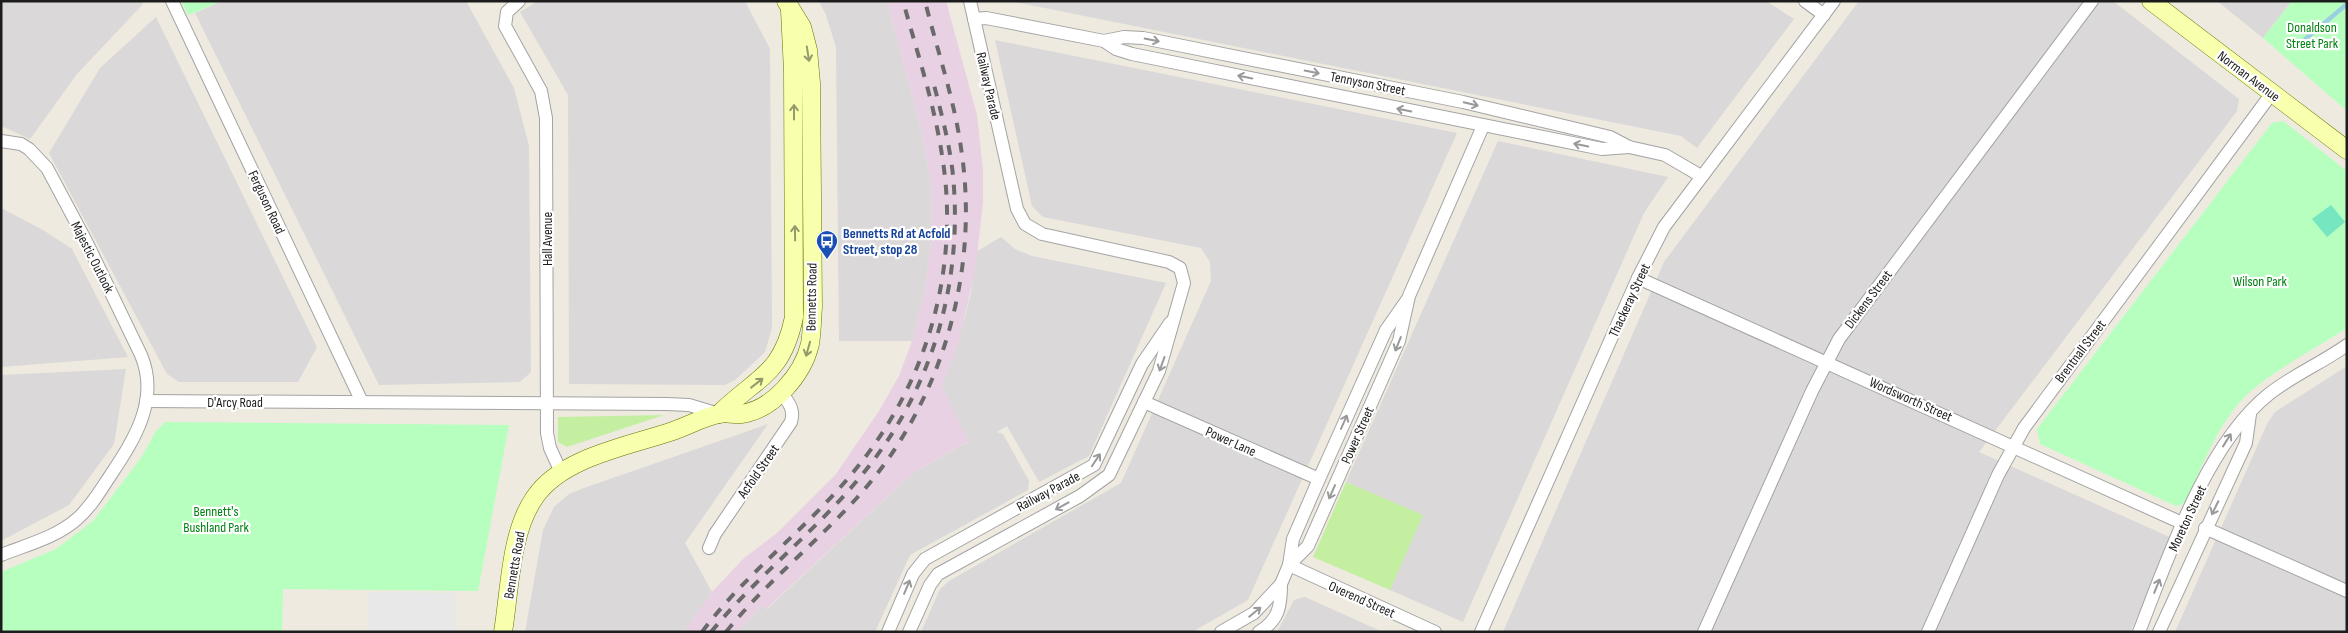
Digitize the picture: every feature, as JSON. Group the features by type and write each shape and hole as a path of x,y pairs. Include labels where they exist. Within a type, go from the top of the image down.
{"main road":[{"name":"Norman Avenue","path":"2151,1 2347,150"},
{"name":"Bennetts Road","path":"719,414 736,397 765,377 781,356 792,329 795,306 794,160 788,5"},
{"name":"Bennetts Road","path":"503,632 516,545 523,519 541,489 561,472 602,454 719,414 742,414 763,405 781,392 805,359 812,332 810,64 802,27 788,5"},
{"path":"794,160 811,160"}],"street":[{"name":"Ferguson Road","path":"172,1 362,402"},
{"name":"Hall Avenue","path":"519,1 509,8 505,15 506,29 536,81 545,104 548,440 561,472"},
{"name":"Railway Parade","path":"909,632 930,585 938,574 1080,496 1105,479 1114,466 1163,362 1184,282 1182,273 1176,265 1151,256 1042,234 1031,229 1022,220 1014,196 970,1"},
{"path":"1805,1 1824,15"},
{"name":"Thackeray Street","path":"1481,632 1638,278 1664,227 1834,1"},
{"name":"Dickens Street","path":"1704,632 1826,361 1848,325 2092,1"},
{"name":"Tennyson Street","path":"974,19 986,18 1104,41 1134,37 1464,102 1610,137 1629,147 1665,155 1701,176"},
{"name":"Tennyson Street","path":"1104,41 1116,49 1132,54 1483,126 1602,149 1629,147"},
{"name":"Brentnall Street","path":"1928,632 1998,475 2013,446 2034,413 2272,93"},
{"name":"Power Street","path":"1289,565 1306,549 1399,341 1410,296 1483,126"},
{"name":"Majestic Outlook","path":"1,141 21,144 29,149 47,168 86,241 141,355 148,377 146,401"},
{"name":"Wordsworth Street","path":"1638,278 1826,361 2182,523"},
{"name":"Power Street","path":"1222,632 1254,613 1281,584 1289,565 1293,539 1319,479 1386,330 1410,296"},
{"name":"Railway Parade","path":"888,632 913,574 925,559 1094,465 1142,364 1174,317"},
{"name":"Moreton Street","path":"2139,632 2182,523 2229,436 2269,394 2347,346"},
{"name":"Acfold Street","path":"709,548 715,534 791,422 792,410 781,392"},
{"name":"D'Arcy Road","path":"146,401 547,403"},
{"path":"1,555 53,534 77,519 86,510 132,443 138,431 146,401"},
{"name":"Power Lane","path":"1144,402 1319,479"},
{"name":"Bennetts Road","path":"547,403 680,404 719,414"},
{"name":"Moreton Street","path":"2159,632 2205,528 2246,443 2250,414"},
{"path":"2205,528 2347,591"},
{"name":"Overend Street","path":"1289,565 1435,632"},
{"name":"Power Street","path":"1258,632 1271,624 1280,610 1281,584"}],"shaded area":[{"path":"1,1 140,1 143,4 77,74 30,139 1,126"},
{"path":"222,1 466,1 514,88 529,146 531,372 520,382 379,385 195,13"},
{"path":"538,1 745,1 770,49 772,328 765,352 735,380 725,385 569,384 568,95 520,12"},
{"path":"819,1 887,1 920,126 931,182 932,233 925,292 912,341 839,341 836,47 826,15"},
{"path":"887,1 946,1 977,115 983,170 983,202 976,266 959,341 942,387 968,441 913,473 766,609 762,606 738,632 684,632 712,592 743,559 777,533 836,474 879,411 899,376 912,341 925,291 932,233 931,182 920,126"},
{"path":"1010,1 1766,1 1794,19 1697,148 1681,136"},
{"path":"1859,1 2113,1 2239,99 2237,111 1979,452 2172,538 2130,632 1503,632 1664,262"},
{"path":"2217,1 2292,1 2263,38"},
{"path":"156,17 317,347 298,382 179,382 167,374 49,153 100,68"},
{"path":"995,40 1457,133 1248,600 1192,632 921,632 940,589 949,581 1121,483 1211,281 1210,262 1201,248 1043,217 1032,206"},
{"path":"1498,141 1668,177 1644,213 1463,622 1390,590 1422,515 1346,482"},
{"path":"1,208 43,230 72,249 128,357 1,367"},
{"path":"1001,237 1015,249 1032,256 1166,283 1089,456 1039,482 1007,426 997,432 1003,434 1029,481 1028,490 910,555 875,632 738,632 762,606 767,609 913,473 967,442 942,387 965,317 971,292 976,252"},
{"path":"2347,366 2347,632 2175,632 2267,424 2275,412"},
{"path":"126,369 114,444 69,505 1,541 1,375"},
{"path":"768,424 685,543 712,592 684,632 525,632 543,530 554,507 569,494"},
{"path":"368,592 456,593 455,632 367,631"},
{"path":"1305,597 1383,632 1277,632 1294,600"}],"green space":[{"path":"181,1 222,1 188,15"},
{"name":"Donaldson Street Park","path":"2292,1 2347,1 2347,111 2263,38"},
{"name":"Wilson Park","path":"2283,121 2347,171 2347,328 2276,372 2240,402 2223,425 2185,503 2176,506 2040,444 2037,429 2272,123"},
{"path":"2331,205 2345,222 2327,237 2312,219"},
{"path":"664,415 567,447 558,442 558,417"},
{"name":"Bennett's Bushland Park","path":"165,422 509,425 478,591 283,589 282,632 1,632 1,572 56,549 93,521 141,458 156,431"},
{"path":"1346,482 1423,515 1390,590 1313,557"}],"waterway":[{"path":"2303,41 2347,4"}],"railway":[{"path":"702,632 737,591 832,496 877,441 899,405 918,366 932,326 941,284 946,242 947,198 935,116 903,1"},
{"path":"726,632 759,595 863,491 891,455 915,416 934,374 949,330 959,285 965,240 966,194 958,129 925,1"},
{"path":"711,632 747,592 825,516 861,476 885,445 905,412 922,377 935,341 945,304 952,266 955,227 951,161 933,81"}],"place":[{"name":"Bennetts Rd at Acfold Street, stop 28","path":"827,260"}]}
